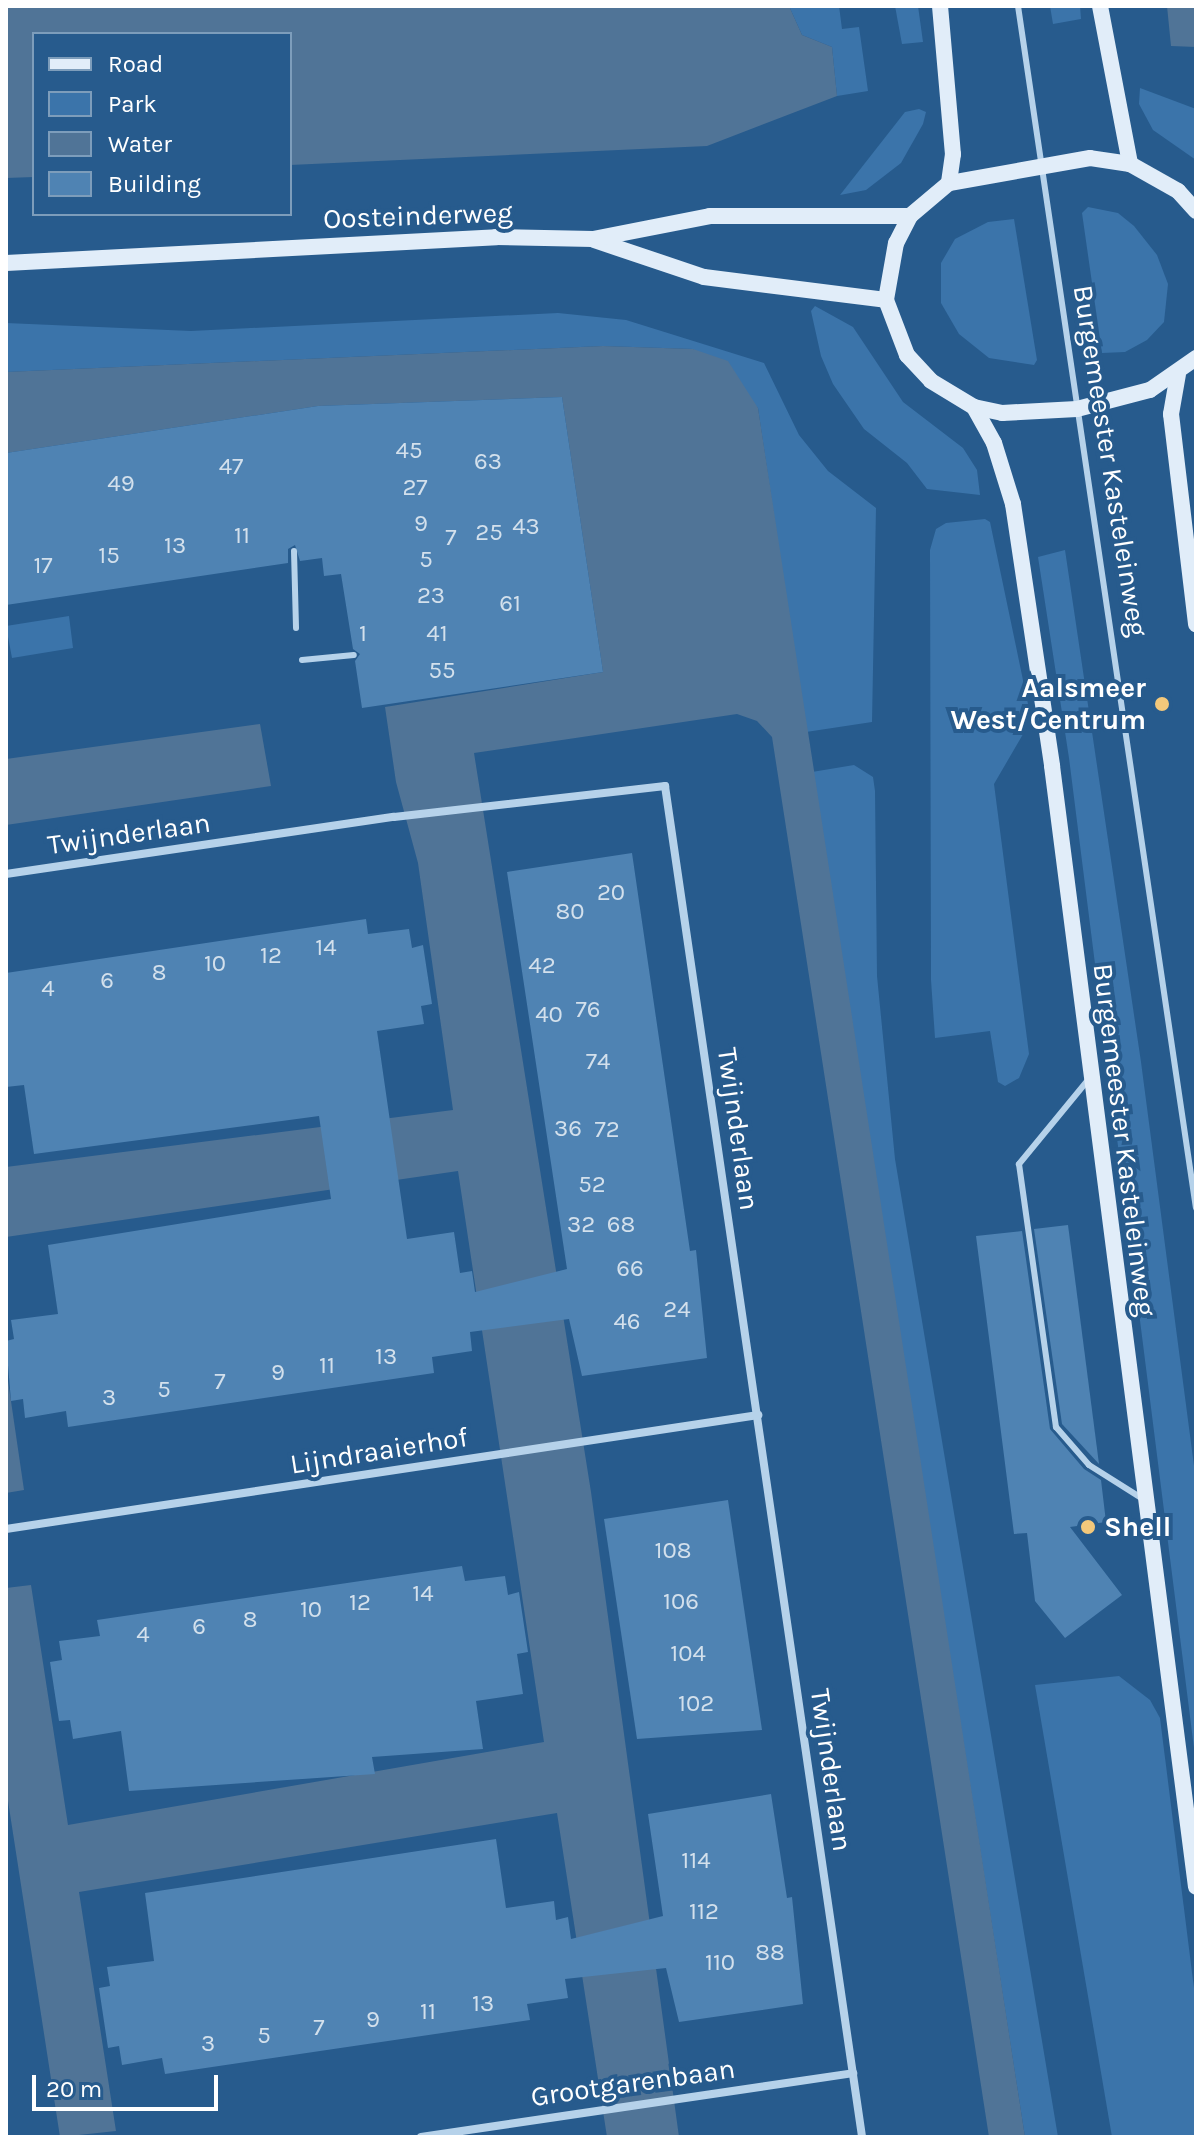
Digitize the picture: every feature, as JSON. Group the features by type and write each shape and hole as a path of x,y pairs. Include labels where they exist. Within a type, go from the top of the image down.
{"main road":[{"path":"940,6 953,154 949,183"},
{"path":"1100,6 1130,164"},
{"path":"1196,211 1178,191 1130,164 1090,158 1039,163 949,183 910,216 896,243 886,300 907,355 931,381 974,407 1034,414 1077,409 1150,390 1178,374 1196,358"},
{"path":"1178,191 1196,188"},
{"name":"Oosteinderweg","path":"6,263 496,237 593,239 710,216 910,216"},
{"name":"Oosteinderweg","path":"593,239 704,277 886,300"},
{"path":"1178,374 1172,429 1196,625"},
{"name":"Burgemeester Kasteleinweg","path":"974,407 994,443 1013,504 1052,766 1143,1499 1196,1887"}],"street":[{"name":"Twijnderlaan","path":"6,874 394,817 665,786 862,2137"},
{"name":"Lijndraaierhof","path":"6,1529 758,1415"},
{"name":"Grootgarenbaan","path":"421,2137 853,2073"}],"lane":[{"name":"Burgemeester Kasteleinweg","path":"1018,6 1196,1208"},
{"path":"294,551 296,628"},
{"path":"302,660 354,655"},
{"path":"1090,1077 1019,1164 1056,1427 1089,1465 1143,1499"}],"green space":[{"path":"789,6 839,6 842,29 859,27 868,91 837,96 832,47 802,35"},
{"path":"895,6 918,6 923,42 902,44"},
{"path":"1050,6 1080,6 1081,19 1053,24"},
{"path":"1140,88 1196,109 1196,160 1153,130 1139,104"},
{"path":"919,109 926,112 923,124 901,163 866,190 840,195 905,112"},
{"path":"1088,207 1118,213 1134,226 1157,255 1168,284 1164,322 1147,340 1125,352 1102,353 1082,213"},
{"path":"1014,219 1037,360 1034,365 989,358 959,334 941,303 941,263 955,239 988,222"},
{"path":"815,306 853,327 903,402 963,448 977,470 980,495 927,489 907,463 864,429 833,384 821,356 811,311"},
{"path":"558,313 626,320 764,363 799,435 828,471 876,508 872,722 806,732 758,408 693,349 603,346 6,372 6,323 191,331"},
{"path":"985,519 990,522 1028,704 1026,729 994,784 1029,1054 1019,1078 1005,1086 998,1082 990,1031 935,1038 931,980 930,550 936,529 946,523"},
{"path":"1065,550 1141,1062 1196,1481 1196,1764 1069,758 1038,557"},
{"path":"69,616 73,648 12,658 6,626"},
{"path":"854,765 873,777 875,791 877,976 895,1159 1058,2137 1025,2137 812,772"},
{"path":"1119,1676 1150,1700 1160,1718 1196,2004 1196,2137 1112,2137 1035,1685"}],"water":[{"path":"6,6 789,6 802,35 832,47 837,96 707,146 292,165 292,32 32,32 32,177 6,178"},
{"path":"1167,6 1196,6 1196,47 1171,46"},
{"path":"603,346 693,349 728,361 758,408 1025,2137 989,2137 772,737 757,721 737,714 474,753 591,1492 679,2137 607,2137 557,1813 79,1892 116,2131 60,2137 6,1788 6,1588 31,1585 68,1825 544,1742 458,1171 6,1237 6,1167 453,1110 418,863 396,782 385,707 603,672 562,397 318,406 6,453 6,372"},
{"path":"260,724 271,786 6,825 6,759"},
{"path":"6,1367 24,1490 6,1493"}],"building":[{"path":"562,397 603,672 362,708 355,661 360,654 353,649 341,574 324,576 322,558 300,561 295,545 288,549 288,563 6,605 6,453 318,406"},
{"path":"632,853 690,1251 696,1250 707,1358 582,1376 569,1319 470,1332 472,1351 432,1357 434,1373 68,1427 66,1411 25,1418 23,1399 11,1401 6,1341 14,1339 11,1320 58,1314 48,1245 331,1199 319,1116 34,1154 24,1085 6,1087 6,973 366,919 368,934 409,929 412,948 423,945 432,1004 421,1006 424,1024 377,1031 407,1239 454,1232 460,1273 472,1271 475,1292 567,1269 507,872"},
{"path":"1068,1225 1099,1464 1062,1424 1034,1229"},
{"path":"1022,1231 1050,1429 1084,1469 1101,1480 1106,1522 1070,1527 1122,1595 1065,1638 1035,1601 1027,1533 1014,1534 976,1236"},
{"path":"728,1500 762,1730 637,1739 604,1519"},
{"path":"462,1566 465,1581 505,1576 508,1595 519,1592 528,1652 517,1654 523,1694 476,1701 483,1749 372,1757 375,1774 129,1791 121,1731 73,1739 70,1720 59,1721 50,1662 62,1660 59,1641 100,1636 97,1620"},
{"path":"771,1794 787,1898 792,1897 803,2004 679,2022 666,1968 565,1979 568,1998 527,2004 530,2020 165,2074 162,2058 122,2065 119,2046 108,2048 99,1988 110,1986 107,1967 154,1961 145,1893 496,1839 506,1908 554,1901 556,1920 568,1917 571,1939 663,1916 648,1814"}],"place":[{"name":"Aalsmeer West/Centrum","path":"1162,704"},
{"name":"Shell","path":"1088,1527"}]}
